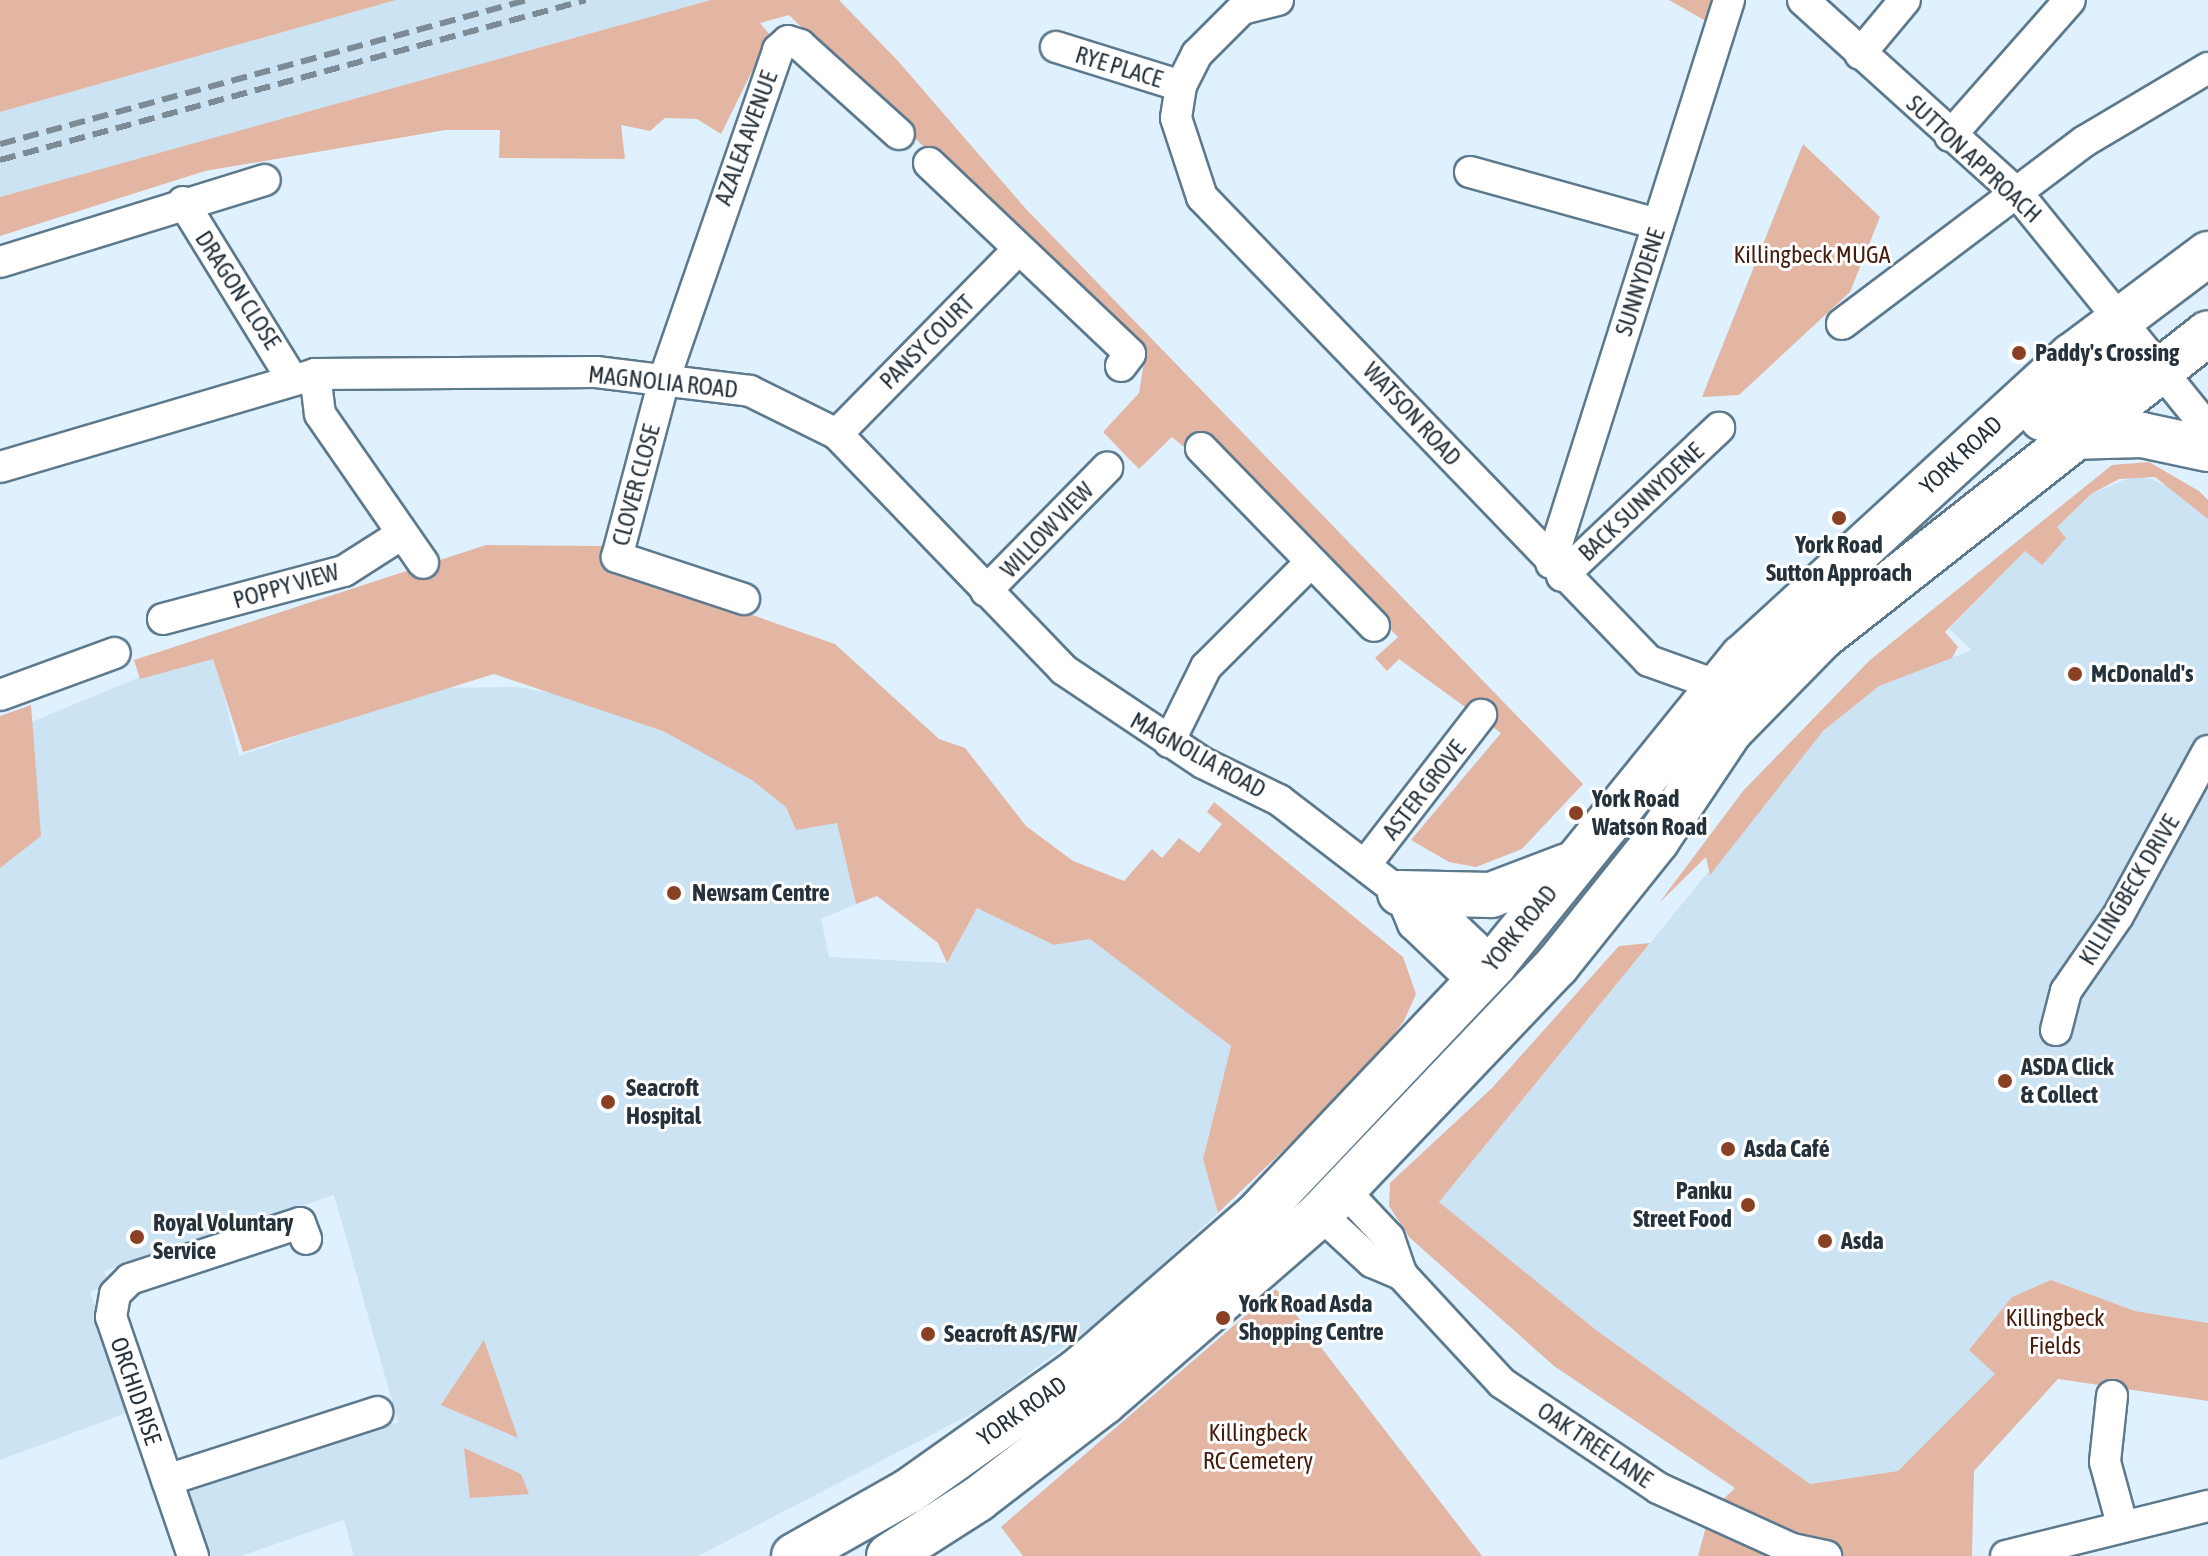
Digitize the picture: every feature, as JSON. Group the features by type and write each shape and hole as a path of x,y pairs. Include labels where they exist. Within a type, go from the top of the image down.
{"highway":[{"name":"YORK ROAD","path":"889,1556 978,1499 1104,1402 1332,1201 1572,863 1719,686 1940,476 2121,319 2208,254"},
{"path":"2121,319 2166,328 2208,321"},
{"name":"YORK ROAD","path":"794,1556 844,1545 1078,1371 1299,1173 1387,1082 1421,1014 1446,983 1483,986 1542,980 1657,840 1730,731 1822,637 2070,437 2208,333"},
{"path":"1940,476 1990,458 2110,366 2122,361 2160,370"},
{"path":"2070,437 2142,435 2208,449"},
{"path":"1400,893 1491,895 1572,863"},
{"path":"1299,1173 1332,1201"}],"street":[{"path":"1181,86 1197,54 1242,9 1278,0"},
{"name":"SUNNYDENE","path":"1557,570 1658,224 1729,0"},
{"name":"SUTTON APPROACH","path":"1803,0 1950,136 2018,194 2160,370"},
{"path":"1860,54 1905,0"},
{"path":"1950,136 2070,0"},
{"name":"AZALEA AVENUE","path":"665,377 758,93 786,36 899,134"},
{"name":"RYE PLACE","path":"1056,47 1181,86"},
{"path":"1842,324 2085,141 2208,68"},
{"name":"WATSON ROAD","path":"1181,86 1176,118 1202,197 1557,570 1649,661 1719,686"},
{"path":"929,163 1017,251 1130,354 1121,366"},
{"path":"1470,172 1658,224"},
{"name":"DRAGON CLOSE","path":"0,262 47,243 265,180"},
{"name":"DRAGON CLOSE","path":"183,202 303,376"},
{"name":"PANSY COURT","path":"837,434 1017,251"},
{"path":"2160,370 2208,429"},
{"path":"303,376 320,414 423,563"},
{"name":"MAGNOLIA ROAD","path":"0,467 303,376 665,377 750,391 837,434 1064,670 1169,742 1279,800 1400,893 1436,909 1483,986"},
{"name":"CLOVER CLOSE","path":"665,377 617,557 744,599"},
{"name":"BACK SUNNYDENE","path":"1557,570 1719,428"},
{"path":"1201,448 1374,626"},
{"name":"WILLOW VIEW","path":"986,591 1107,468"},
{"name":"POPPY VIEW","path":"163,619 344,571 402,534"},
{"path":"1169,742 1206,667 1310,563"},
{"path":"0,695 115,653"},
{"name":"ASTER GROVE","path":"1365,865 1481,715"},
{"name":"KILLINGBECK DRIVE","path":"2056,1030 2066,991 2118,916 2208,751"},
{"name":"MAGNOLIA ROAD","path":"1400,893 1413,924 1483,986"},
{"name":"OAK TREE LANE","path":"1332,1201 1372,1262 1402,1275 1502,1383 1658,1488 1792,1549 1826,1556"},
{"name":"ORCHID RISE","path":"193,1556 111,1317 115,1294 130,1279 300,1223 306,1239"},
{"path":"2112,1396 2105,1462 2122,1524"},
{"path":"167,1480 377,1412"},
{"path":"2006,1556 2122,1524 2208,1506"}],"shaded area":[{"path":"396,0 711,0 0,197 0,112"},
{"path":"2138,474 2174,489 2208,519 2208,1323 2135,1311 2051,1280 2012,1297 1970,1349 1995,1374 1898,1471 1810,1484 1596,1330 1439,1202 1823,731 1879,686 1972,650 1949,629 2025,551 2042,565 2056,528 2091,494"},
{"name":"Seacroft Hospital","path":"212,647 239,756 437,688 518,687 572,697 745,762 837,823 856,904 821,919 829,957 947,963 977,908 1054,945 1090,939 1231,1046 1203,1159 1218,1213 1106,1316 979,1410 698,1556 354,1556 344,1520 241,1556 210,1556 189,1491 398,1422 334,1195 104,1271 109,1285 90,1292 134,1410 0,1460 0,828 10,731"}],"green space":[{"path":"0,0 396,0 0,112"},
{"path":"711,0 839,0 898,61 1026,209 1583,784 1522,849 1476,867 1449,862 1411,840 1501,733 1399,659 1387,671 1375,658 1398,637 1328,566 1172,437 1139,469 1103,432 1139,393 1144,362 789,15 760,23 770,35 721,134 697,119 665,118 650,131 621,125 625,159 499,158 500,130 445,130 205,171 0,236 0,197"},
{"path":"1669,0 1729,0 1720,29"},
{"name":"Killingbeck MUGA","path":"1803,144 1880,217 1850,292 1739,395 1702,397"},
{"path":"2149,462 2199,491 2208,500 2208,519 2155,477 2119,479 2091,494 2057,527 2066,538 2042,565 2025,551 1945,632 1958,647 1952,658 1879,686 1823,731 1710,875 1706,857 1659,903 1743,791 1870,660 2112,465"},
{"path":"486,545 603,546 601,562 835,644 939,739 965,748 1026,826 1073,861 1124,881 1152,849 1162,858 1179,838 1199,853 1222,824 1207,812 1214,802 1403,957 1416,994 1404,1021 1364,1073 1218,1213 1203,1159 1231,1046 1090,939 1054,945 977,908 947,963 938,943 877,896 856,904 837,823 796,830 786,807 752,780 663,731 494,674 243,752 213,659 140,679 134,660"},
{"path":"31,705 41,836 0,868 0,716"},
{"name":"Killingbeck Fields","path":"1650,943 1439,1202 1596,1330 1810,1484 1898,1471 1995,1374 1969,1350 2012,1297 2051,1280 2135,1311 2208,1323 2208,1401 2058,1379 1974,1471 1972,1556 1698,1556 1710,1512 1735,1488 1554,1366 1409,1237 1389,1206 1390,1183 1492,1088 1619,946"},
{"name":"Killingbeck RC Cemetery","path":"1276,1289 1482,1556 1023,1556 1001,1527"},
{"path":"484,1340 518,1438 441,1405"},
{"path":"464,1448 521,1474 529,1494 470,1498"}],"railway":[{"path":"0,144 527,0"},
{"path":"0,160 586,0"}],"place":[{"name":"Paddy's Crossing","path":"2019,353"},
{"name":"York Road Sutton Approach","path":"1839,518"},
{"name":"McDonald's","path":"2075,674"},
{"name":"York Road Watson Road","path":"1576,813"},
{"name":"Newsam Centre","path":"674,893"},
{"name":"ASDA Click & Collect","path":"2005,1081"},
{"name":"Seacroft Hospital","path":"608,1102"},
{"name":"Asda Café","path":"1728,1149"},
{"name":"Panku Street Food","path":"1748,1205"},
{"name":"Royal Voluntary Service","path":"137,1237"},
{"name":"Asda","path":"1825,1241"},
{"name":"York Road Asda Shopping Centre","path":"1223,1318"},
{"name":"Seacroft AS/FW","path":"928,1334"}]}
